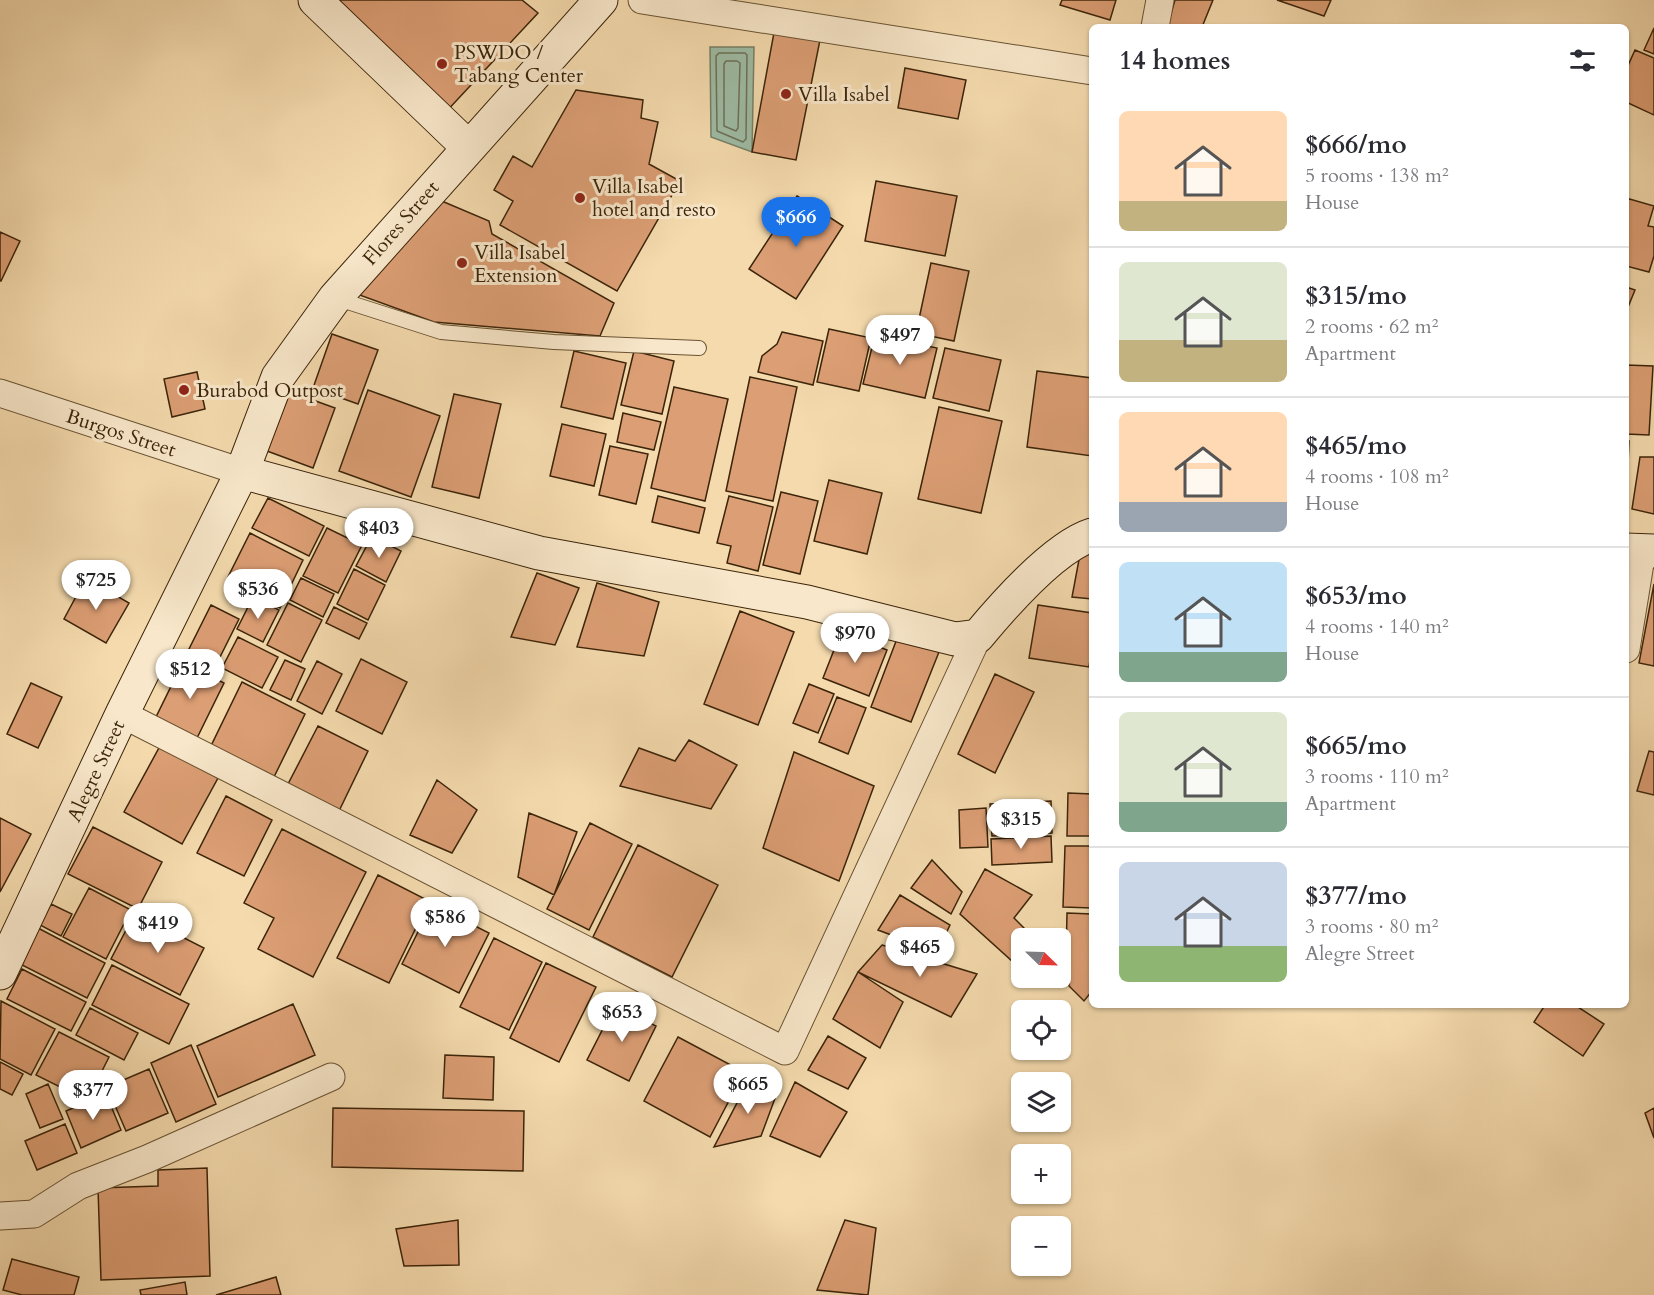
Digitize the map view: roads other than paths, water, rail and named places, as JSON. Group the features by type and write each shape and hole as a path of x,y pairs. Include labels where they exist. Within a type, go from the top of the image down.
{"street":[{"path":"315,0 468,147"},
{"name":"Flores Street","path":"242,472 278,378 335,298 601,0"},
{"path":"642,0 1089,71"},
{"path":"1156,24 1160,0"},
{"name":"Burgos Street","path":"0,393 242,472"},
{"path":"242,472 539,553 807,602 955,639 978,636"},
{"name":"Alegre Street","path":"3,959 242,472"},
{"path":"122,714 785,1051 978,636 1000,610 1051,560 1089,537"},
{"path":"1629,629 1641,551"},
{"path":"0,1216 34,1214 78,1186 147,1159 331,1077"}],"lane":[{"path":"335,298 441,332 554,342 699,348"}],"water":[{"path":"710,47 754,47 752,152 711,137"}],"place":[{"name":"PSWDO / Tabang Center","path":"442,64"},
{"name":"Villa Isabel","path":"786,94"},
{"name":"Villa Isabel hotel and resto","path":"580,198"},
{"name":"Villa Isabel Extension","path":"462,263"},
{"name":"Burabod Outpost","path":"184,390"}]}
